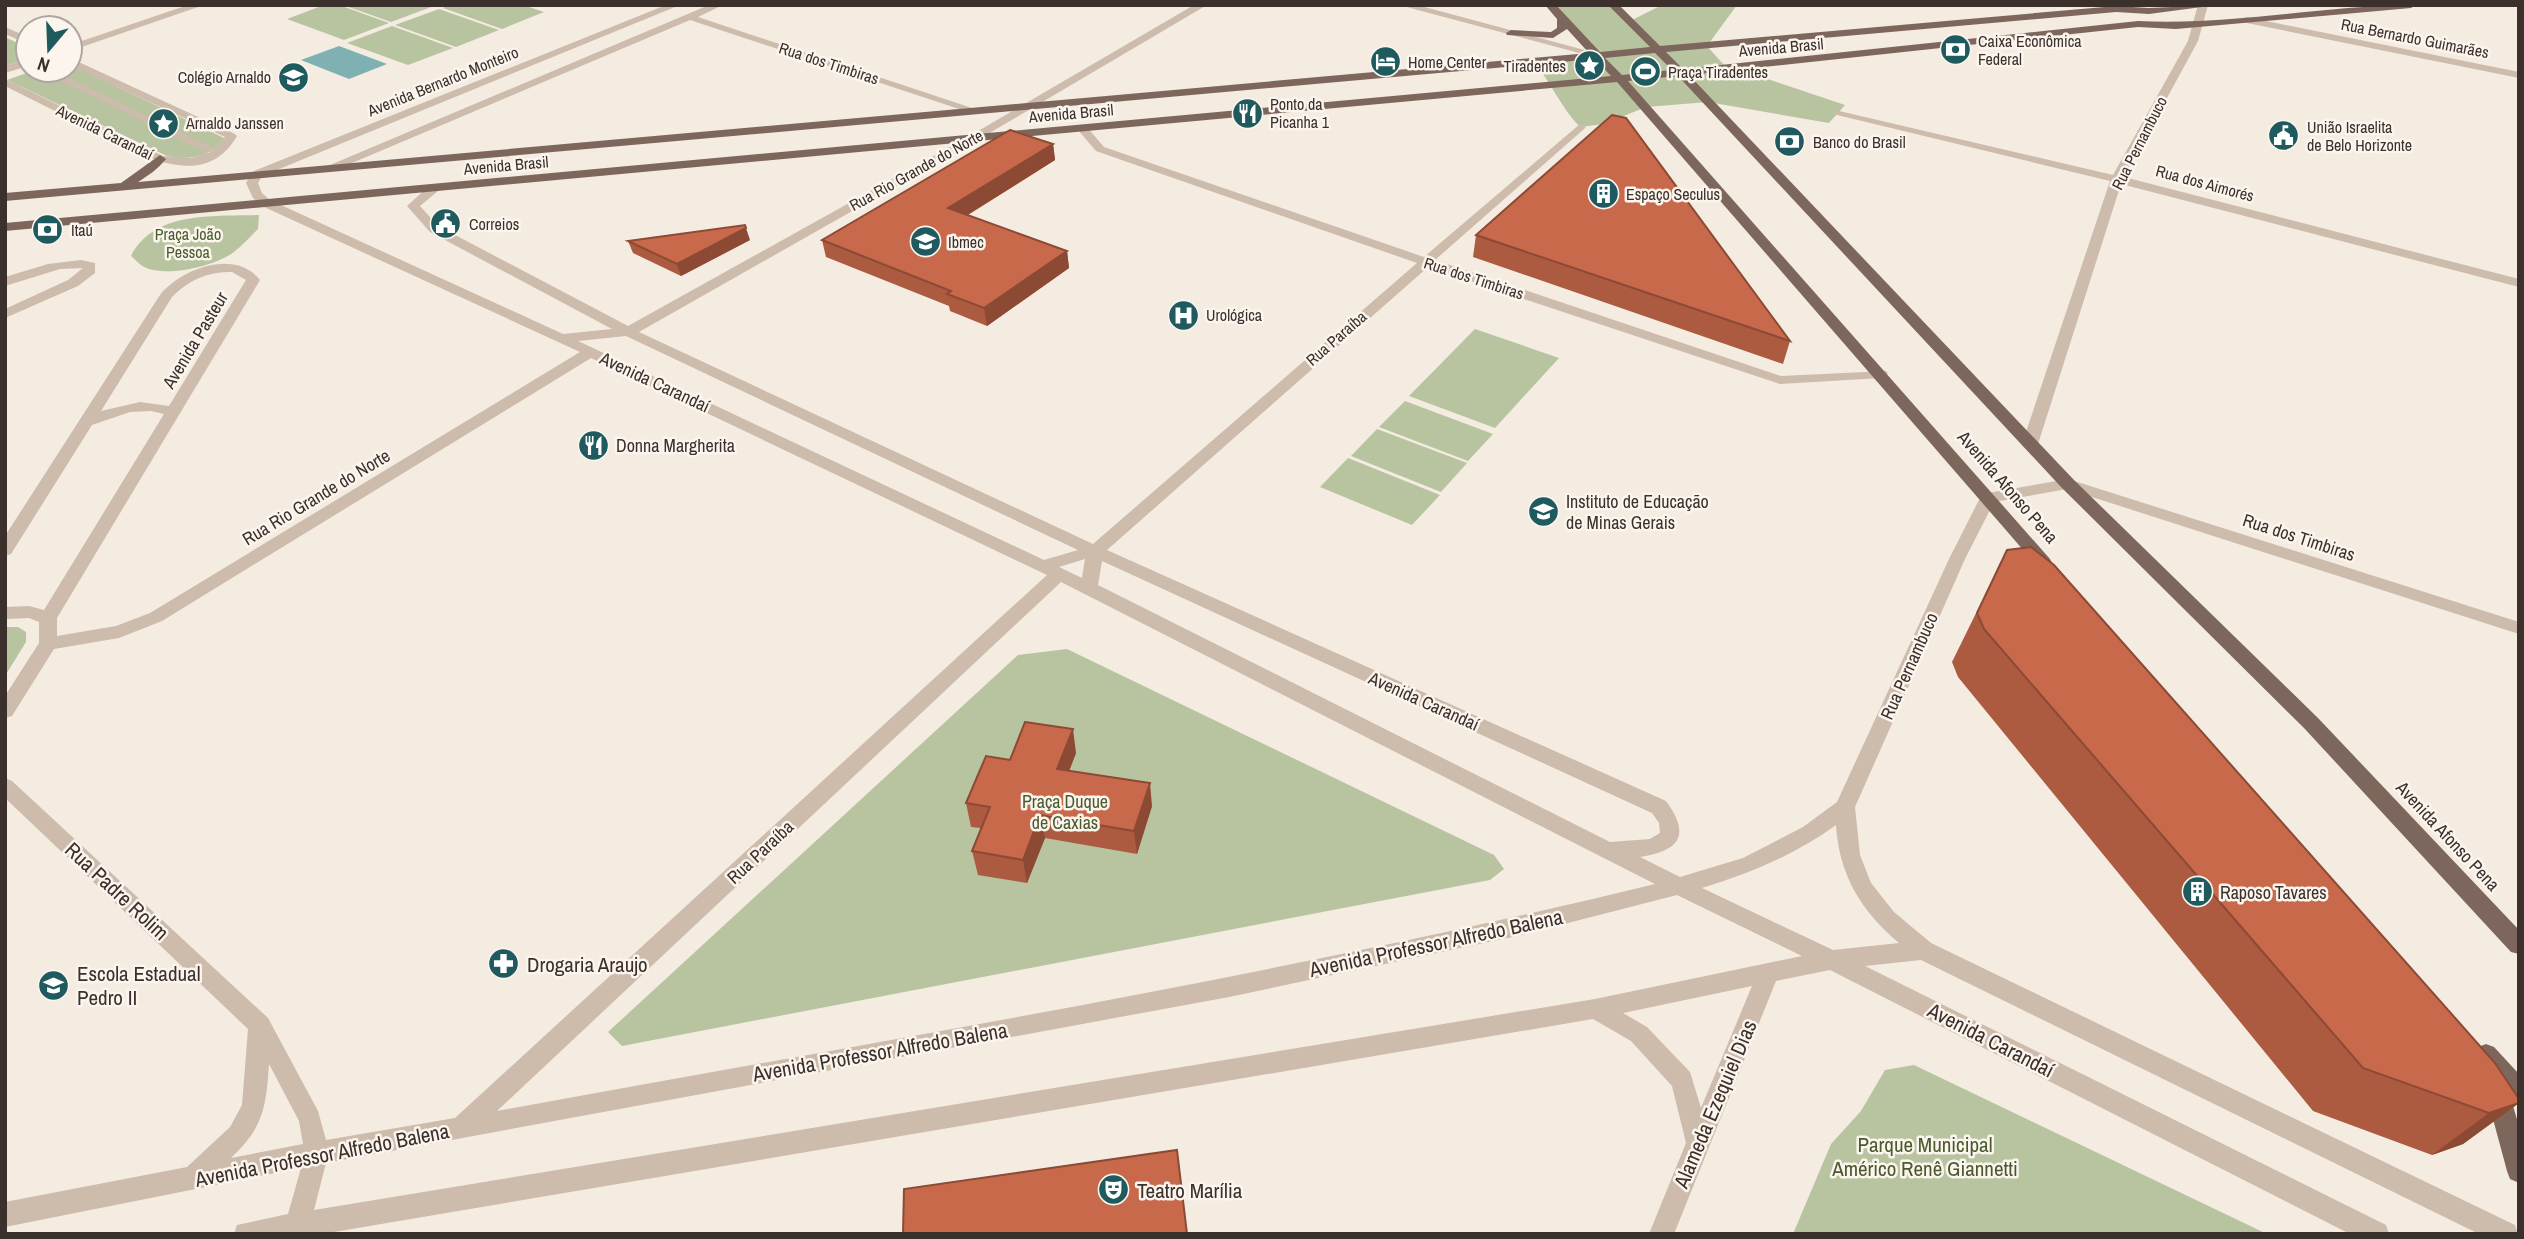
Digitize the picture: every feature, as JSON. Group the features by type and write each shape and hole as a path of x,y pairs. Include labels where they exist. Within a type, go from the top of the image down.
{"main road":[{"name":"Avenida Afonso Pena","path":"1550,5 1598,55 2054,573"},
{"name":"Avenida Afonso Pena","path":"1613,5 1680,72 2068,484 2311,723 2519,945"},
{"name":"Avenida Brasil","path":"5,227 1619,79 2138,24 2176,26 2212,5"},
{"name":"Avenida Brasil","path":"2138,24 2159,17 2299,5"},
{"name":"Avenida Brasil","path":"5,197 1080,99 1657,51 2115,7 2202,12 2246,20 2411,5"},
{"path":"2149,11 2195,36"},
{"path":"1511,33 1553,35 1562,29 1562,19"},
{"path":"1059,88 1061,93 1080,99"},
{"path":"927,113 936,104 931,95"},
{"path":"969,109 977,124 977,136"},
{"path":"109,188 132,181 160,159"},
{"path":"2468,1036 2519,1091"},
{"path":"2487,1056 2519,1171"}],"street":[{"path":"84,43 199,5"},
{"path":"649,5 663,10"},
{"name":"Avenida Bernardo Monteiro","path":"258,174 675,5"},
{"name":"Avenida Bernardo Monteiro","path":"329,168 718,5"},
{"name":"Rua Rio Grande do Norte","path":"628,332 977,136 1202,5"},
{"path":"1404,5 1598,55"},
{"name":"Rua Pernambuco","path":"2030,444 2117,179 2195,36 2202,12"},
{"path":"2290,16 2305,32"},
{"name":"Rua dos Timbiras","path":"688,18 969,109"},
{"name":"Rua Bernardo Guimarães","path":"2246,20 2519,75"},
{"name":"Avenida Carandaí","path":"5,82 160,159 180,163 209,159 223,150 231,136 84,68"},
{"path":"72,84 208,149"},
{"name":"Rua dos Aimorés","path":"1839,114 2117,179 2519,283"},
{"name":"Rua Paraíba","path":"1095,551 1580,127"},
{"name":"Rua dos Timbiras","path":"1082,128 1100,149 1780,380 1881,374"},
{"path":"258,174 252,183 257,195 266,203"},
{"name":"Avenida Carandaí","path":"434,188 413,206 433,229 628,332 1059,535 1660,807 1668,817 1671,828 1663,845 1637,850 1604,848"},
{"name":"Avenida Carandaí","path":"266,203 591,352 1089,589 2377,1234"},
{"path":"5,282 61,265 84,263 90,266 90,270 74,283 5,314"},
{"name":"Avenida Pasteur","path":"5,550 167,295 178,284 198,274 244,269 253,280 48,618"},
{"path":"561,338 628,332"},
{"name":"Rua Rio Grande do Norte","path":"48,644 119,632 156,617 591,352"},
{"path":"87,422 118,409 154,405 174,412"},
{"path":"1988,498 2068,484"},
{"name":"Rua dos Timbiras","path":"2068,484 2519,628"},
{"name":"Rua Pernambuco","path":"1749,865 1810,833 1845,807 1957,559 1988,498"},
{"path":"1059,535 1089,538 1119,530"},
{"path":"1050,570 1095,551"},
{"path":"1089,589 1095,551"},
{"name":"Rua Paraíba","path":"461,1129 1050,570"},
{"path":"5,613 29,612 48,618 48,644 5,711"},
{"name":"Rua Padre Rolim","path":"5,786 260,1026 310,1119 317,1153"},
{"path":"1845,807 1850,865 1861,890 1888,921 1923,950 2506,1234"},
{"name":"Avenida Professor Alfredo Balena","path":"5,1215 317,1153 461,1129 1228,987 1517,927 1749,865"},
{"path":"246,1234 1595,1009 1831,960 1923,950"},
{"name":"Alameda Ezequiel Dias","path":"1661,1234 1768,974"},
{"path":"1595,1009 1639,1034 1682,1080 1699,1145"},
{"path":"191,1180 238,1135 254,1107 260,1026"},
{"path":"298,1224 317,1153"}],"green space":[{"path":"324,5 339,5 389,23 344,40 287,19"},
{"path":"343,5 431,5 434,6 391,22"},
{"path":"449,5 523,5 544,12 502,29 443,8"},
{"name":"Praça Tiradentes","path":"1552,5 1614,5 1632,20 1662,5 1737,5 1707,46 1723,64 1845,105 1829,123 1708,102 1646,107 1604,124 1580,127 1533,61 1598,55"},
{"path":"439,9 499,30 456,47 395,25"},
{"path":"392,26 453,48 408,65 347,43"},
{"path":"5,37 14,41 14,63 5,66"},
{"path":"84,71 224,138 221,144 196,157 167,156 15,84 84,84"},
{"name":"Praça João Pessoa","path":"259,215 258,229 240,247 226,257 203,266 177,271 153,270 142,266 131,256 155,230 170,223 205,217"},
{"path":"1475,329 1559,358 1495,428 1409,396"},
{"path":"1405,401 1493,434 1468,461 1379,427"},
{"path":"1377,429 1467,463 1441,492 1351,456"},
{"path":"1348,458 1440,495 1412,525 1320,487"},
{"path":"5,627 18,627 26,632 26,642 5,676"},
{"name":"Praça Duque de Caxias","path":"1067,649 1494,855 1504,869 1490,880 622,1046 608,1032 1018,655"},
{"name":"Parque Municipal Américo Renê Giannetti","path":"1914,1065 2267,1234 1793,1234 1831,1144 1861,1111 1885,1070"}],"water":[{"path":"339,46 387,64 349,79 301,60"}],"building":[{"name":"Espaço Seculus","path":"1612,115 1626,118 1790,341 1476,235"},
{"name":"Ibmec","path":"1010,130 1053,144 948,208 1067,251 984,308 947,294 951,291 822,240"},
{"path":"745,225 746,228 677,264 628,241"},
{"path":"2031,547 2054,565 2495,1063 2519,1103 2489,1113 2363,1068 1984,629 1977,613 2007,550"},
{"path":"1025,722 1073,729 1057,769 1150,783 1134,831 1040,815 1023,860 972,851 990,807 966,803 986,756 1010,760"},
{"name":"Teatro Marília","path":"1177,1150 1187,1234 903,1234 904,1189"}],"place":[{"name":"Caixa Econômica Federal","path":"1955,50"},
{"name":"Home Center","path":"1385,62"},
{"name":"Tiradentes","path":"1589,66"},
{"name":"Praça Tiradentes","path":"1645,72"},
{"name":"Colégio Arnaldo","path":"294,77"},
{"name":"Ponto da Picanha 1","path":"1247,113"},
{"name":"Arnaldo Janssen","path":"163,123"},
{"name":"União Israelita de Belo Horizonte","path":"2284,136"},
{"name":"Banco do Brasil","path":"1790,142"},
{"name":"Espaço Seculus","path":"1603,194"},
{"name":"Correios","path":"446,224"},
{"name":"Itaú","path":"48,230"},
{"name":"Ibmec","path":"925,242"},
{"name":"Urológica","path":"1183,315"},
{"name":"Donna Margherita","path":"593,445"},
{"name":"Instituto de Educação de Minas Gerais","path":"1543,511"},
{"name":"Raposo Tavares","path":"2197,892"},
{"name":"Drogaria Araujo","path":"504,964"},
{"name":"Escola Estadual Pedro II","path":"54,985"},
{"name":"Teatro Marília","path":"1114,1190"}]}
